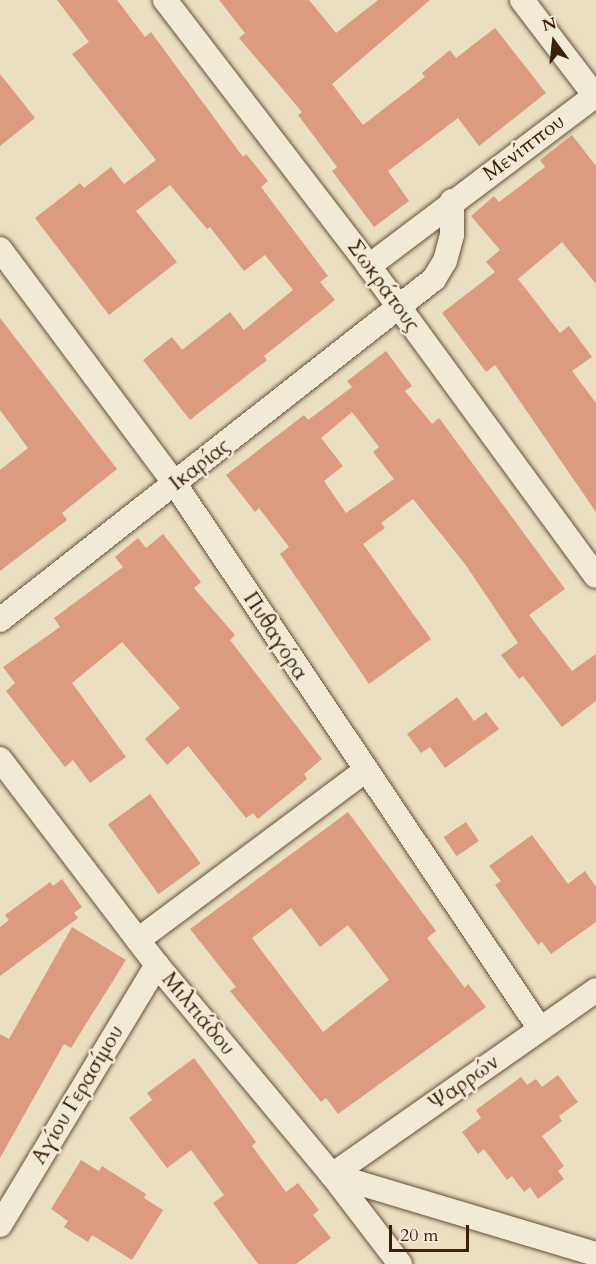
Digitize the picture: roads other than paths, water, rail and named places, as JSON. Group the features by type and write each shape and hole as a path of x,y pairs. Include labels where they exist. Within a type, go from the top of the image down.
{"street":[{"name":"Σωκράτους","path":"165,0 369,266 596,576"},
{"path":"522,0 596,96"},
{"name":"Μενίππου","path":"369,266 596,96"},
{"path":"399,308 434,279 445,261 454,225 453,201"},
{"name":"Πυθαγόρα","path":"0,249 175,484 364,771 540,1029"},
{"name":"Ικαρίας","path":"0,621 399,308"},
{"name":"Μιλτιάδου","path":"0,759 157,965 332,1175 400,1264"},
{"path":"138,940 364,771"},
{"name":"Αγίου Γερασίμου","path":"0,1225 157,965"},
{"name":"Ψαρρών","path":"332,1175 596,990"},
{"path":"332,1175 596,1254"}]}
